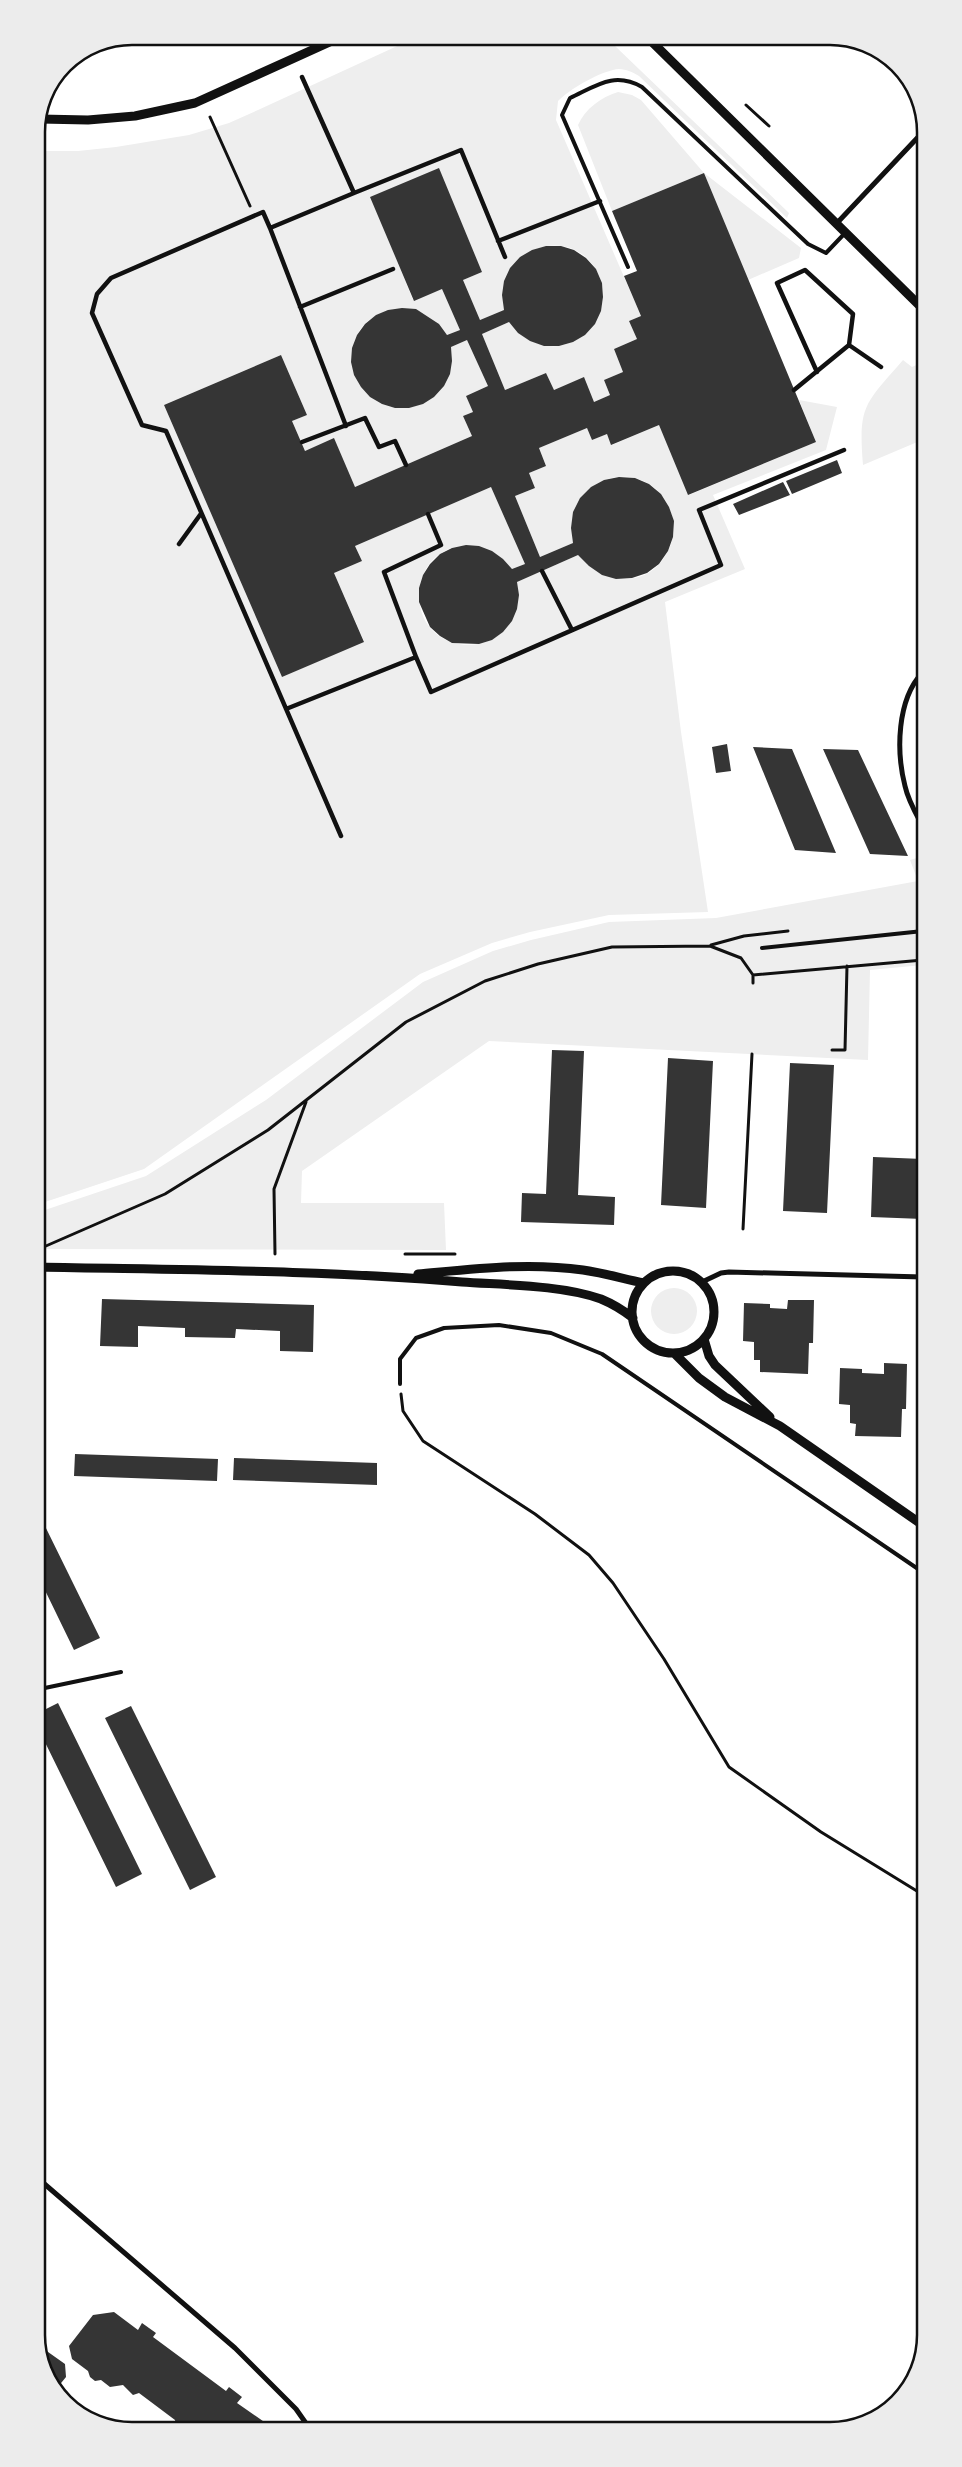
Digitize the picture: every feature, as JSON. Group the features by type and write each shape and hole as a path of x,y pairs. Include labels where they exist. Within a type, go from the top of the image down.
{"street":[{"path":"46,119 88,120 135,116 195,103 323,45"},
{"path":"655,45 917,303"},
{"path":"302,77 354,193"},
{"path":"837,224 917,138"},
{"path":"270,228 461,150 505,257"},
{"path":"498,240 600,201"},
{"path":"341,836 200,514 166,431 142,425 92,314 97,294 111,278 263,212 346,426"},
{"path":"300,307 393,269"},
{"path":"794,390 816,372 849,345 853,314 805,270 777,283 816,372"},
{"path":"849,345 882,367"},
{"path":"302,442 365,418 379,447 395,441 406,465"},
{"path":"428,514 442,545 384,572 431,692 721,565 699,510 844,450"},
{"path":"179,544 200,514"},
{"path":"542,571 572,630"},
{"path":"286,709 416,657"},
{"path":"917,680 910,688 906,698 901,744 905,786 917,815"},
{"path":"396,1276 509,1266 584,1270 644,1283"},
{"path":"45,1267 396,1276 576,1293 600,1299 616,1306 633,1318"},
{"path":"675,1271 689,1274 702,1282 711,1295 714,1310 712,1326 704,1339 692,1348 674,1353 660,1350 647,1343 638,1332 633,1318 634,1300 644,1283 660,1273 675,1271"},
{"path":"702,1282 721,1273 729,1272 917,1277"},
{"path":"704,1339 709,1356 715,1365 780,1426"},
{"path":"674,1353 699,1378 725,1398 780,1426 917,1521"},
{"path":"45,2184 235,2348 296,2409 305,2422"}],"lane":[{"path":"628,267 562,115 570,98 617,78 631,80 642,87 808,244 826,254 846,232"},
{"path":"762,948 917,932"},
{"path":"400,1384 400,1359 416,1338 444,1328 500,1325 551,1334 602,1354 917,1568"},
{"path":"45,1687 121,1672"}],"path":[{"path":"746,105 769,126"},
{"path":"210,117 254,215"},
{"path":"45,1246 165,1194 268,1130 406,1022 485,981 538,964 612,947 710,946 741,958 754,974 753,984"},
{"path":"754,974 917,960"},
{"path":"832,1050 845,1050 847,966"},
{"path":"743,1229 752,1054"},
{"path":"275,1254 274,1189 306,1101"},
{"path":"405,1254 455,1254"},
{"path":"400,1384 403,1411 423,1441 535,1514 589,1555 613,1582 664,1658 729,1766 821,1832 917,1891"}],"shaded area":[{"path":"399,45 614,45 789,213 787,218 639,76 616,69 606,72 584,82 558,101 556,120 641,316 629,321 637,339 614,349 623,372 604,380 610,395 594,402 583,378 554,390 546,373 505,390 482,334 509,322 530,340 541,345 564,345 575,340 594,321 602,302 601,281 591,262 576,251 559,246 542,247 525,255 513,268 505,286 504,310 480,320 463,280 482,272 439,169 371,197 413,300 442,289 460,330 447,335 430,318 411,310 389,310 379,314 368,321 361,329 354,343 353,358 359,382 372,397 388,406 407,408 424,402 439,390 449,372 451,347 467,340 488,386 466,396 473,412 463,416 472,436 355,487 334,439 305,451 292,421 307,415 281,355 164,405 282,677 364,641 334,573 362,561 355,546 491,487 525,564 512,569 494,554 472,546 450,549 440,554 430,563 423,574 419,591 424,618 436,633 453,643 472,645 491,640 506,628 516,609 517,582 578,555 596,570 618,578 630,579 641,576 651,571 661,562 668,552 672,540 674,528 672,516 662,496 647,483 630,477 611,478 594,486 581,499 573,518 573,543 540,557 515,496 535,488 529,473 546,466 539,448 587,428 592,440 607,434 612,445 659,425 689,495 816,442 799,400 837,407 826,450 713,495 745,569 665,602 681,732 708,912 609,915 530,932 492,943 420,974 144,1169 45,1202 45,151 78,151 116,147 189,135 229,123"},
{"path":"618,92 632,95 641,100 704,173 612,211 578,125 594,104"},
{"path":"704,173 801,248 799,258 748,280"},
{"path":"903,360 912,367 917,365 917,442 863,465 863,417 872,397"},
{"path":"917,858 917,878 910,860"},
{"path":"917,881 917,966 870,970 868,1060 489,1041 302,1171 301,1203 444,1203 446,1250 45,1249 45,1210 146,1176 266,1100 423,982 493,951 609,922 716,918"},
{"path":"674,1288 687,1292 693,1298 697,1311 693,1324 687,1330 674,1334 661,1330 655,1324 651,1311 655,1298 661,1292"}],"building":[{"path":"439,168 482,272 463,280 480,320 504,310 502,295 504,281 510,268 520,257 532,250 546,246 561,246 574,250 586,258 596,269 602,283 601,311 595,324 585,335 573,342 559,346 544,346 530,341 518,333 509,322 482,334 505,390 546,373 554,390 584,377 594,402 610,395 604,380 623,372 614,349 637,339 629,321 641,316 624,276 637,271 612,211 704,173 816,442 688,495 659,425 611,445 607,434 592,440 587,428 539,448 546,466 529,473 535,488 515,496 540,557 573,543 571,528 573,512 580,498 591,487 604,480 619,477 635,478 649,484 661,494 669,507 674,521 673,537 668,551 659,564 647,573 632,578 616,579 602,575 578,555 517,582 519,595 517,609 512,621 503,632 492,640 479,644 452,643 430,627 419,602 419,588 423,575 430,564 440,554 452,548 466,545 479,546 492,551 512,569 525,564 491,487 355,546 362,561 334,573 364,642 282,677 164,405 281,355 307,415 292,421 305,451 334,438 355,487 472,436 463,416 473,412 466,396 488,386 467,340 451,347 452,361 450,374 444,386 434,397 423,404 409,408 395,408 382,404 370,397 354,375 351,362 352,348 357,335 365,324 376,315 388,310 416,309 439,324 447,335 460,330 442,289 414,301 370,197"},
{"path":"837,460 842,473 792,494 786,481"},
{"path":"783,482 790,495 739,515 733,504"},
{"path":"727,744 731,771 716,773 712,747"},
{"path":"753,747 792,749 836,853 795,850"},
{"path":"823,749 858,750 908,856 870,854"},
{"path":"552,1050 584,1051 578,1195 615,1197 614,1225 521,1222 522,1193 546,1194"},
{"path":"668,1058 713,1061 706,1208 661,1205"},
{"path":"790,1063 834,1065 827,1213 783,1211"},
{"path":"873,1157 917,1159 917,1219 871,1217"},
{"path":"102,1299 314,1305 313,1352 280,1351 280,1331 236,1329 235,1338 185,1337 185,1328 138,1326 138,1347 100,1346"},
{"path":"788,1300 814,1300 813,1343 809,1343 808,1374 760,1372 760,1360 754,1360 754,1342 743,1341 744,1303 770,1304 770,1308 787,1309"},
{"path":"884,1363 907,1364 906,1409 902,1409 901,1437 855,1436 856,1424 850,1423 850,1405 839,1404 840,1368 862,1369 862,1373 884,1374"},
{"path":"75,1454 218,1459 217,1481 74,1476"},
{"path":"234,1458 377,1463 377,1485 233,1480"},
{"path":"45,1526 100,1638 74,1650 45,1590"},
{"path":"58,1703 142,1874 116,1887 45,1742 45,1710"},
{"path":"131,1706 216,1877 190,1890 105,1718"},
{"path":"114,2312 138,2330 142,2323 156,2333 153,2337 226,2391 229,2387 242,2397 237,2403 264,2422 175,2422 139,2393 133,2395 123,2385 110,2387 101,2380 95,2381 90,2377 88,2371 72,2359 69,2346 93,2315"},
{"path":"47,2351 65,2364 66,2377 61,2384 54,2373"}]}
